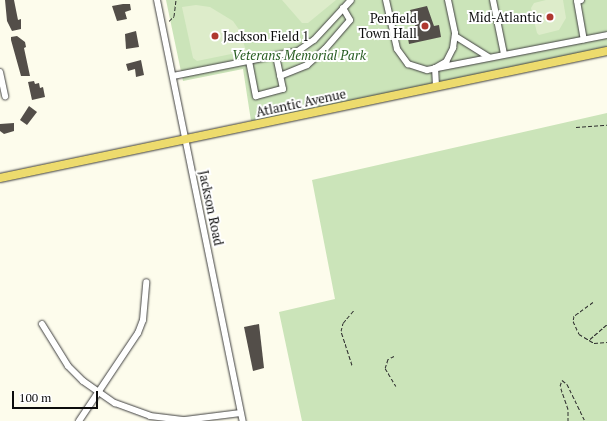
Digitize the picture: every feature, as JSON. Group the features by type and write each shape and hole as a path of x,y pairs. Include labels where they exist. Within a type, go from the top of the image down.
{"main road":[{"name":"Atlantic Avenue","path":"0,178 186,140 436,83 607,51"}],"street":[{"name":"Jackson Road","path":"157,0 243,421"},
{"path":"173,76 276,56 306,46 350,0"},
{"path":"386,0 398,48 408,64 433,69 607,35"},
{"path":"433,69 446,62 454,48 455,36 448,0"},
{"path":"493,0 504,54"},
{"path":"581,0 577,1 584,39"},
{"path":"280,76 307,65 325,49 350,20 343,8"},
{"path":"455,36 489,57"},
{"path":"249,61 256,96 282,89 276,56"},
{"path":"433,69 436,83"},
{"path":"0,72 5,96"},
{"path":"78,421 138,333 142,320 146,282"},
{"path":"42,324 68,366 98,393 135,411 166,418 204,419 241,413"}],"path":[{"path":"169,21 174,16 176,0"},
{"path":"576,127 607,125"},
{"path":"593,302 574,316 572,321 579,334 600,344 607,342"},
{"path":"352,365 341,331 343,323 354,310"},
{"path":"589,340 607,324"},
{"path":"394,356 388,359 385,368 396,386"},
{"path":"568,421 568,409 560,386 562,380 567,384 585,421"}],"green space":[{"name":"Veterans Memorial Park","path":"166,0 607,0 607,48 251,121 243,69 183,81"},
{"path":"282,0 336,0 308,23 302,23"},
{"name":"Mid-Atlantic","path":"546,0 563,0 566,18 559,30 539,35 537,33 531,8 534,3"},
{"name":"Jackson Field 1","path":"196,5 210,7 233,21 240,31 246,51 197,61 193,58 182,7"},
{"path":"607,113 607,421 302,421 279,312 335,299 312,180"}],"building":[{"path":"5,0 14,0 18,20 21,19 21,29 12,31 7,21"},
{"path":"130,4 131,10 125,12 127,19 117,21 112,6"},
{"name":"Penfield Town Hall","path":"427,6 434,26 439,25 441,37 409,44 407,33 417,31 410,10"},
{"path":"136,31 139,47 126,49 125,34"},
{"path":"17,36 25,42 26,47 24,48 30,76 21,76 11,40 11,37"},
{"path":"141,60 144,75 136,77 135,69 128,71 126,64"},
{"path":"34,81 35,84 39,83 40,88 43,87 45,97 32,100 28,82"},
{"path":"29,106 37,112 27,125 20,120"},
{"path":"14,123 14,131 4,134 0,131 0,124"},
{"path":"259,324 264,368 253,371 244,327"}],"place":[{"name":"Mid-Atlantic","path":"550,17"},
{"name":"Penfield Town Hall","path":"425,26"},
{"name":"Jackson Field 1","path":"215,36"}]}
